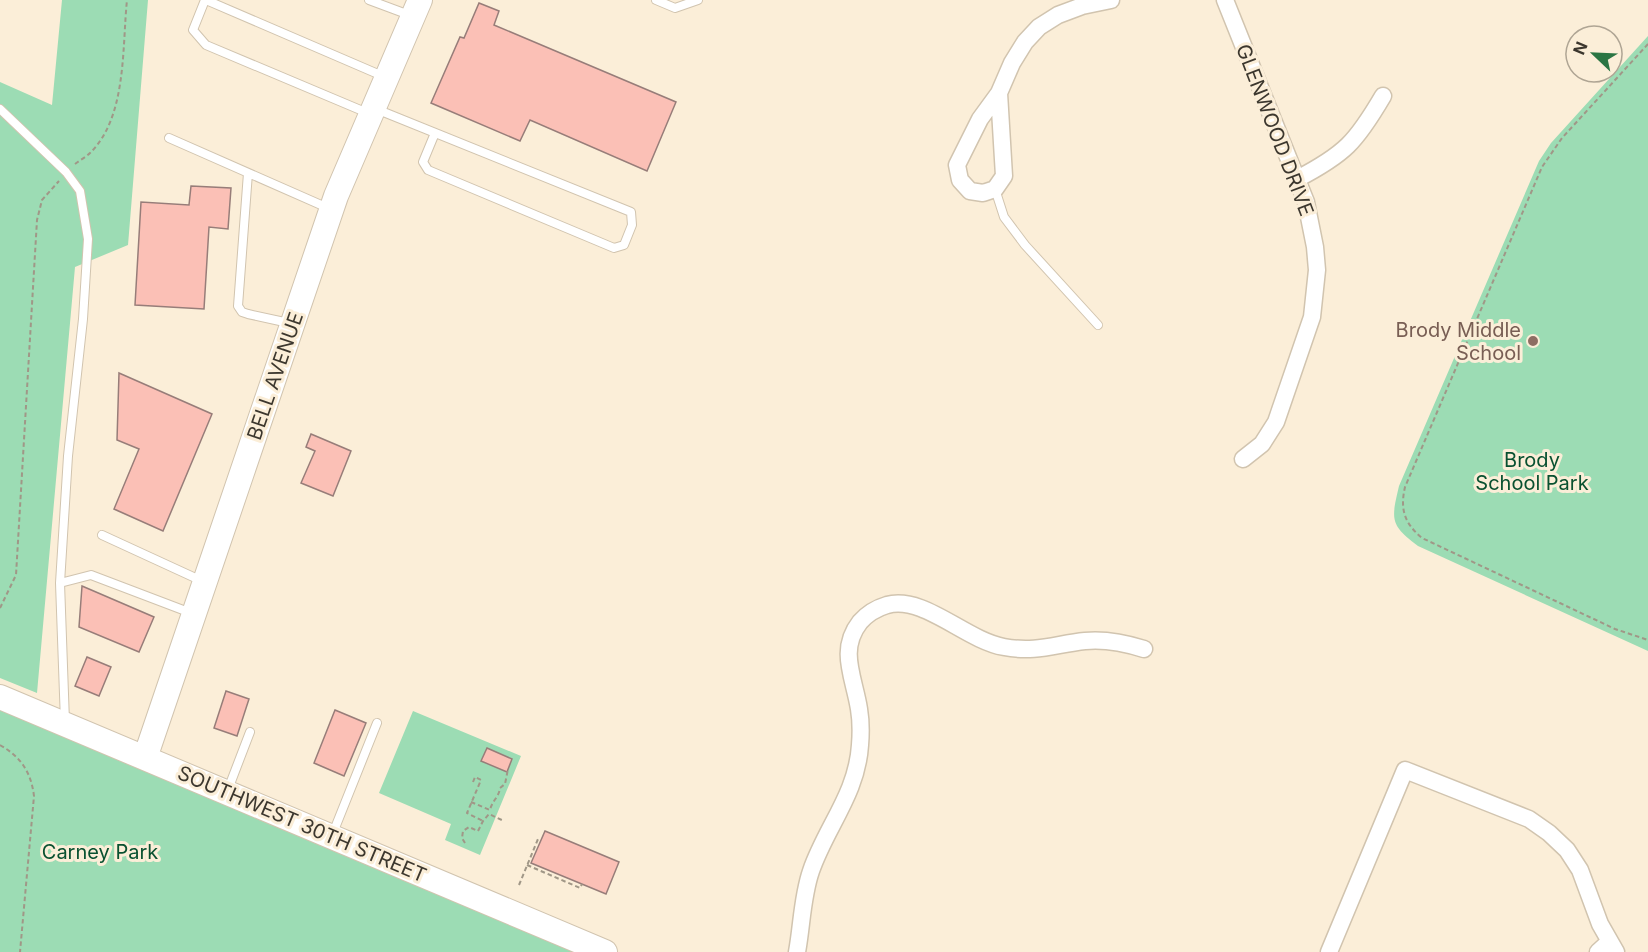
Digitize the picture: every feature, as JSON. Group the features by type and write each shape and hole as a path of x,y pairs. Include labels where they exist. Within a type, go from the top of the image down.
{"street":[{"path":"999,93 1004,176 995,189 983,193 970,191 960,180 957,165 980,119 999,93 1011,63 1025,42 1039,27 1058,15 1082,6 1111,0"},
{"name":"GLENWOOD DRIVE","path":"1225,0 1306,202 1316,247 1317,270 1312,317 1276,422 1262,444 1243,459"},
{"name":"BELL AVENUE","path":"145,758 332,210 416,8"},
{"path":"1297,178 1324,165 1346,150 1363,130 1383,96"},
{"path":"797,952 810,873 820,848 846,801 854,781 859,756 861,732 859,708 847,657 852,636 863,618 886,605 900,603 915,605 982,641 1002,647 1026,650 1084,641 1106,641 1144,648"},
{"name":"SOUTHWEST 30TH STREET","path":"0,697 605,952"},
{"path":"1329,952 1405,770 1529,819 1550,833 1567,850 1580,870 1607,949"}],"lane":[{"path":"386,77 205,0 193,30 206,45 372,111 435,133 631,212 632,225 624,245 614,248 428,170 423,162 435,133"},
{"path":"369,0 416,8"},
{"path":"656,0 675,8 698,0"},
{"path":"0,109 66,172 80,191 88,239 83,319 68,456 60,583 65,724"},
{"path":"169,138 332,210"},
{"path":"248,173 238,306 242,312 248,314 293,324"},
{"path":"995,189 1004,217 1025,244 1098,325"},
{"path":"102,535 205,582"},
{"path":"60,583 92,575 194,614"},
{"path":"331,837 377,723"},
{"path":"226,792 250,732"}],"path":[{"path":"0,608 16,574 37,220 42,200 66,172 90,152 107,130 117,106 127,0"},
{"path":"1648,44 1562,138 1542,167 1405,487 1402,499 1405,520 1422,538 1615,629 1648,640"},
{"path":"0,745 16,754 32,782 33,796 20,952"},
{"path":"465,843 462,838 463,831 472,827 478,831 489,814 492,802 500,788 505,784 508,769"},
{"path":"473,782 477,772"},
{"path":"475,777 480,780 466,813 483,821"},
{"path":"471,802 490,810"},
{"path":"489,814 504,822"},
{"path":"519,885 538,840"},
{"path":"527,865 580,888 582,884"}],"green space":[{"path":"62,0 148,0 128,245 75,267 37,693 0,678 0,82 52,105"},
{"name":"Brody School Park","path":"1648,36 1648,651 1418,546 1402,533 1394,514 1399,486 1539,161 1551,143 1604,84 1624,84 1624,62"},
{"name":"Carney Park","path":"0,705 605,952 0,952"},
{"path":"413,711 521,756 480,855 445,840 451,824 379,793"}],"building":[{"path":"479,3 499,11 494,25 676,102 647,171 530,120 520,141 431,103 460,37 464,38"},
{"path":"191,186 231,188 228,229 209,227 204,309 135,305 141,202 189,205"},
{"path":"119,373 212,414 163,531 114,509 139,449 117,440"},
{"path":"311,434 351,451 333,496 301,483 315,451 306,447"},
{"path":"82,586 154,617 139,652 79,627"},
{"path":"87,657 111,667 99,696 75,686"},
{"path":"226,691 249,699 237,736 214,728"},
{"path":"335,710 366,723 344,776 314,763"},
{"path":"487,748 512,759 507,772 481,761"},
{"path":"545,831 619,862 606,894 531,863"}],"place":[{"name":"Brody Middle School","path":"1533,341"}]}
